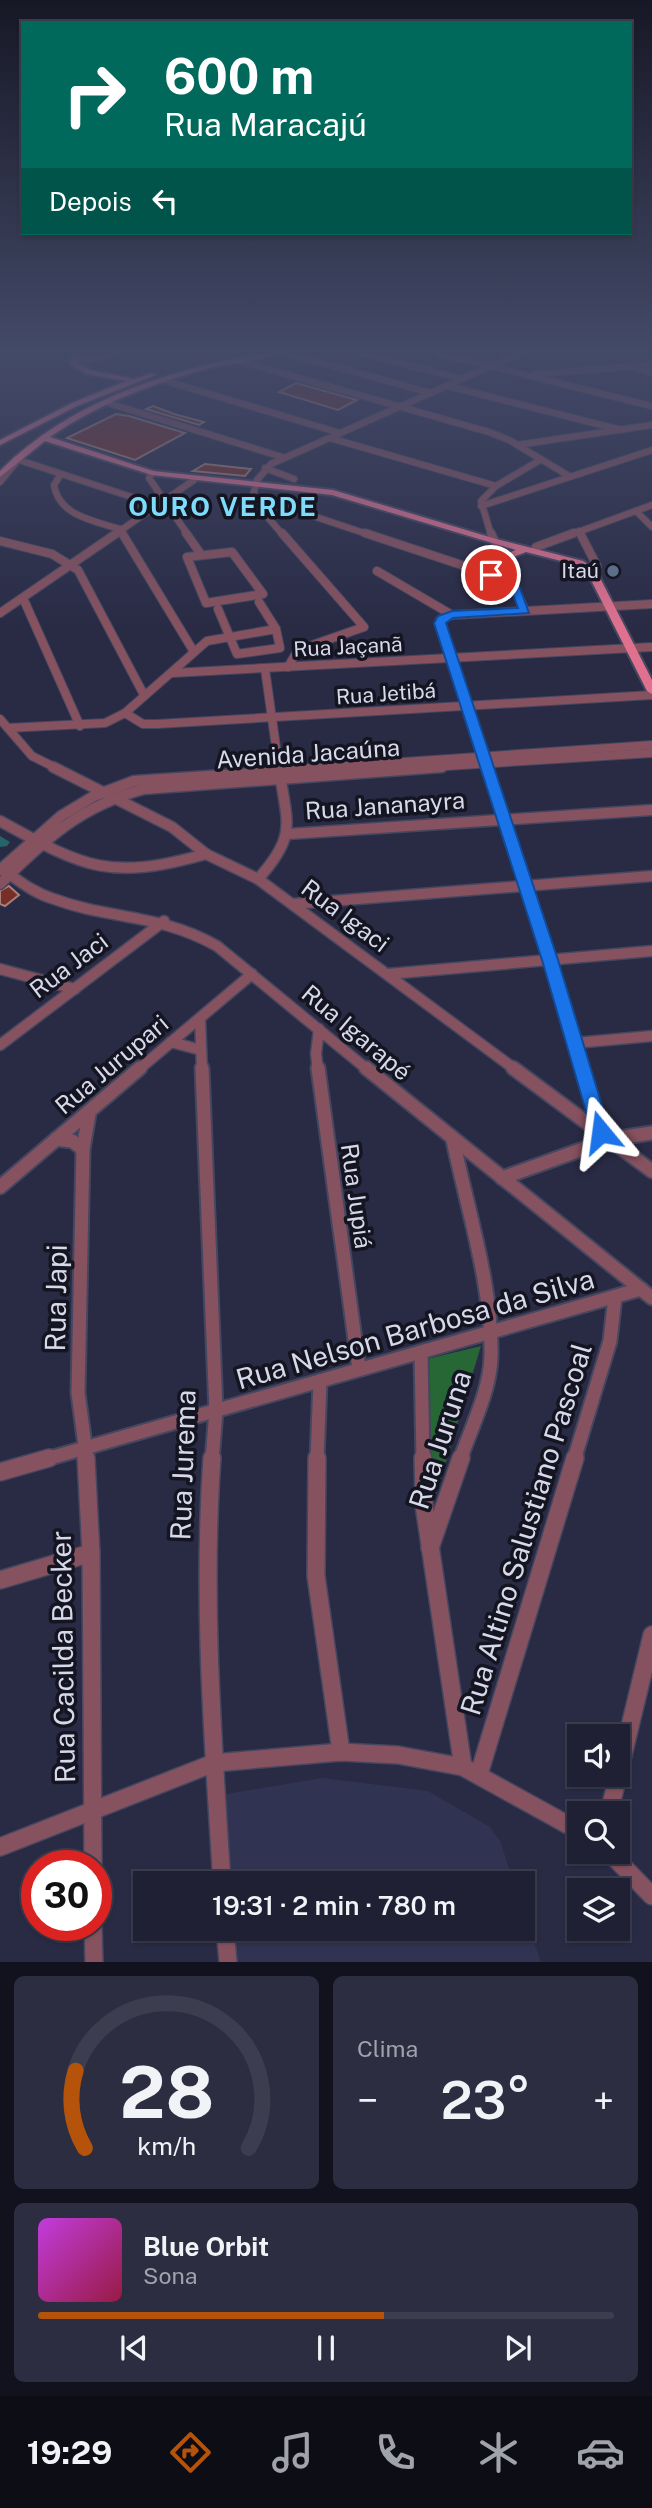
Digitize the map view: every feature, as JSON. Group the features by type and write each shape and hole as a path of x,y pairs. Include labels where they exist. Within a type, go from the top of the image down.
{"main road":[{"path":"0,475 37,445"},
{"path":"76,445 192,477"},
{"path":"122,459 152,473 333,493 594,568 634,648 652,693"},
{"path":"152,473 162,470"},
{"path":"503,558 531,548"},
{"path":"634,648 652,670"}],"street":[{"path":"242,445 282,457"},
{"path":"252,499 256,483 265,468 282,457 313,445"},
{"path":"353,445 496,486"},
{"path":"517,445 569,476"},
{"path":"481,506 652,450"},
{"path":"0,482 17,460 156,505"},
{"path":"525,611 481,506 483,498 496,486 540,460"},
{"path":"265,468 294,479"},
{"path":"152,473 149,478 200,553"},
{"path":"61,474 54,485 59,503 77,514 120,529 194,652"},
{"path":"0,613 165,499 186,489 192,477"},
{"path":"252,499 274,503 513,582"},
{"path":"252,499 364,627 298,650 288,667"},
{"path":"531,548 652,505"},
{"path":"636,511 652,527"},
{"path":"579,531 594,568"},
{"path":"0,541 71,563 83,577 144,695"},
{"path":"232,552 264,594 206,603 187,558 200,553 232,552"},
{"path":"377,571 452,615"},
{"path":"23,598 80,726"},
{"path":"218,609 236,653 242,655 280,648 276,629 259,602"},
{"path":"606,1136 450,659 440,620 452,615 652,604"},
{"path":"8,728 105,723 125,713 212,639 276,629"},
{"name":"Rua Jaçanã","path":"172,673 652,646"},
{"path":"258,879 277,858 288,834 265,669"},
{"name":"Rua Jetibá","path":"125,713 143,724 157,724 271,719 652,693"},
{"name":"Rua Igaci","path":"0,719 32,755 172,827 206,854 258,879 652,1171"},
{"name":"Avenida Jacaúna","path":"0,884 3,870 36,841 56,818 101,790 134,781 171,776 279,773 484,760 652,746"},
{"name":"Avenida Jacaúna","path":"484,760 652,753"},
{"name":"Avenida Jacaúna","path":"36,841 85,809 113,795 147,787 279,773"},
{"name":"Rua Jananayra","path":"288,834 652,810"},
{"path":"0,821 89,866 120,872 149,870 206,854"},
{"name":"Rua Igarapé","path":"3,870 53,900 164,921 199,935 252,974 453,1140 647,1294"},
{"path":"293,904 652,876"},
{"name":"Rua Jaci","path":"0,1045 164,921"},
{"path":"388,974 652,951"},
{"path":"0,969 75,989"},
{"name":"Rua Jurupari","path":"0,1187 252,974"},
{"name":"Rua Jurema","path":"200,1018 216,1411 207,1528 214,1763 221,1871"},
{"name":"Rua Jupiá","path":"319,1029 316,1054 359,1369"},
{"path":"575,1043 652,1036"},
{"path":"171,1042 201,1050"},
{"name":"Rua Japi","path":"86,1448 78,1393 83,1149 89,1114"},
{"path":"502,1178 606,1136 652,1133"},
{"path":"56,1139 72,1141 83,1149"},
{"name":"Rua Juruna","path":"430,1548 485,1387 491,1358 491,1334 453,1140"},
{"name":"Rua Nelson Barbosa da Silva","path":"0,1472 615,1297 647,1294"},
{"name":"Rua Altino Salustiano Pascoal","path":"471,1770 610,1341 615,1297"},
{"path":"421,1353 424,1505 471,1770"},
{"path":"320,1381 315,1498 316,1576 341,1752"},
{"name":"Rua Cacilda Becker","path":"86,1448 91,1553 93,1850"},
{"path":"0,1580 91,1553"},
{"path":"612,1801 652,1635"},
{"path":"0,1847 214,1763 291,1754 341,1752 398,1755 471,1770 567,1824"},
{"path":"621,1864 652,1896"},
{"path":"93,1941 94,1962"},
{"path":"226,1941 228,1962"}],"shaded area":[{"path":"322,1778 428,1791 490,1827 500,1841 510,1871 227,1871 221,1795"},
{"path":"233,1941 534,1941 541,1962 234,1962"}],"green space":[{"path":"481,1346 433,1504 427,1359"}],"building":[{"path":"87,445 164,445 135,460"},
{"path":"205,464 251,469 245,476 193,471"},
{"path":"9,886 19,895 5,906 0,904 0,891"}],"place":[{"name":"Itaú","path":"613,571"}],"district":[{"name":"OURO VERDE","path":"223,507"}],"route":[{"path":"491,575 513,582 525,611 452,615 442,618 440,623 550,960 601,1132"}]}
